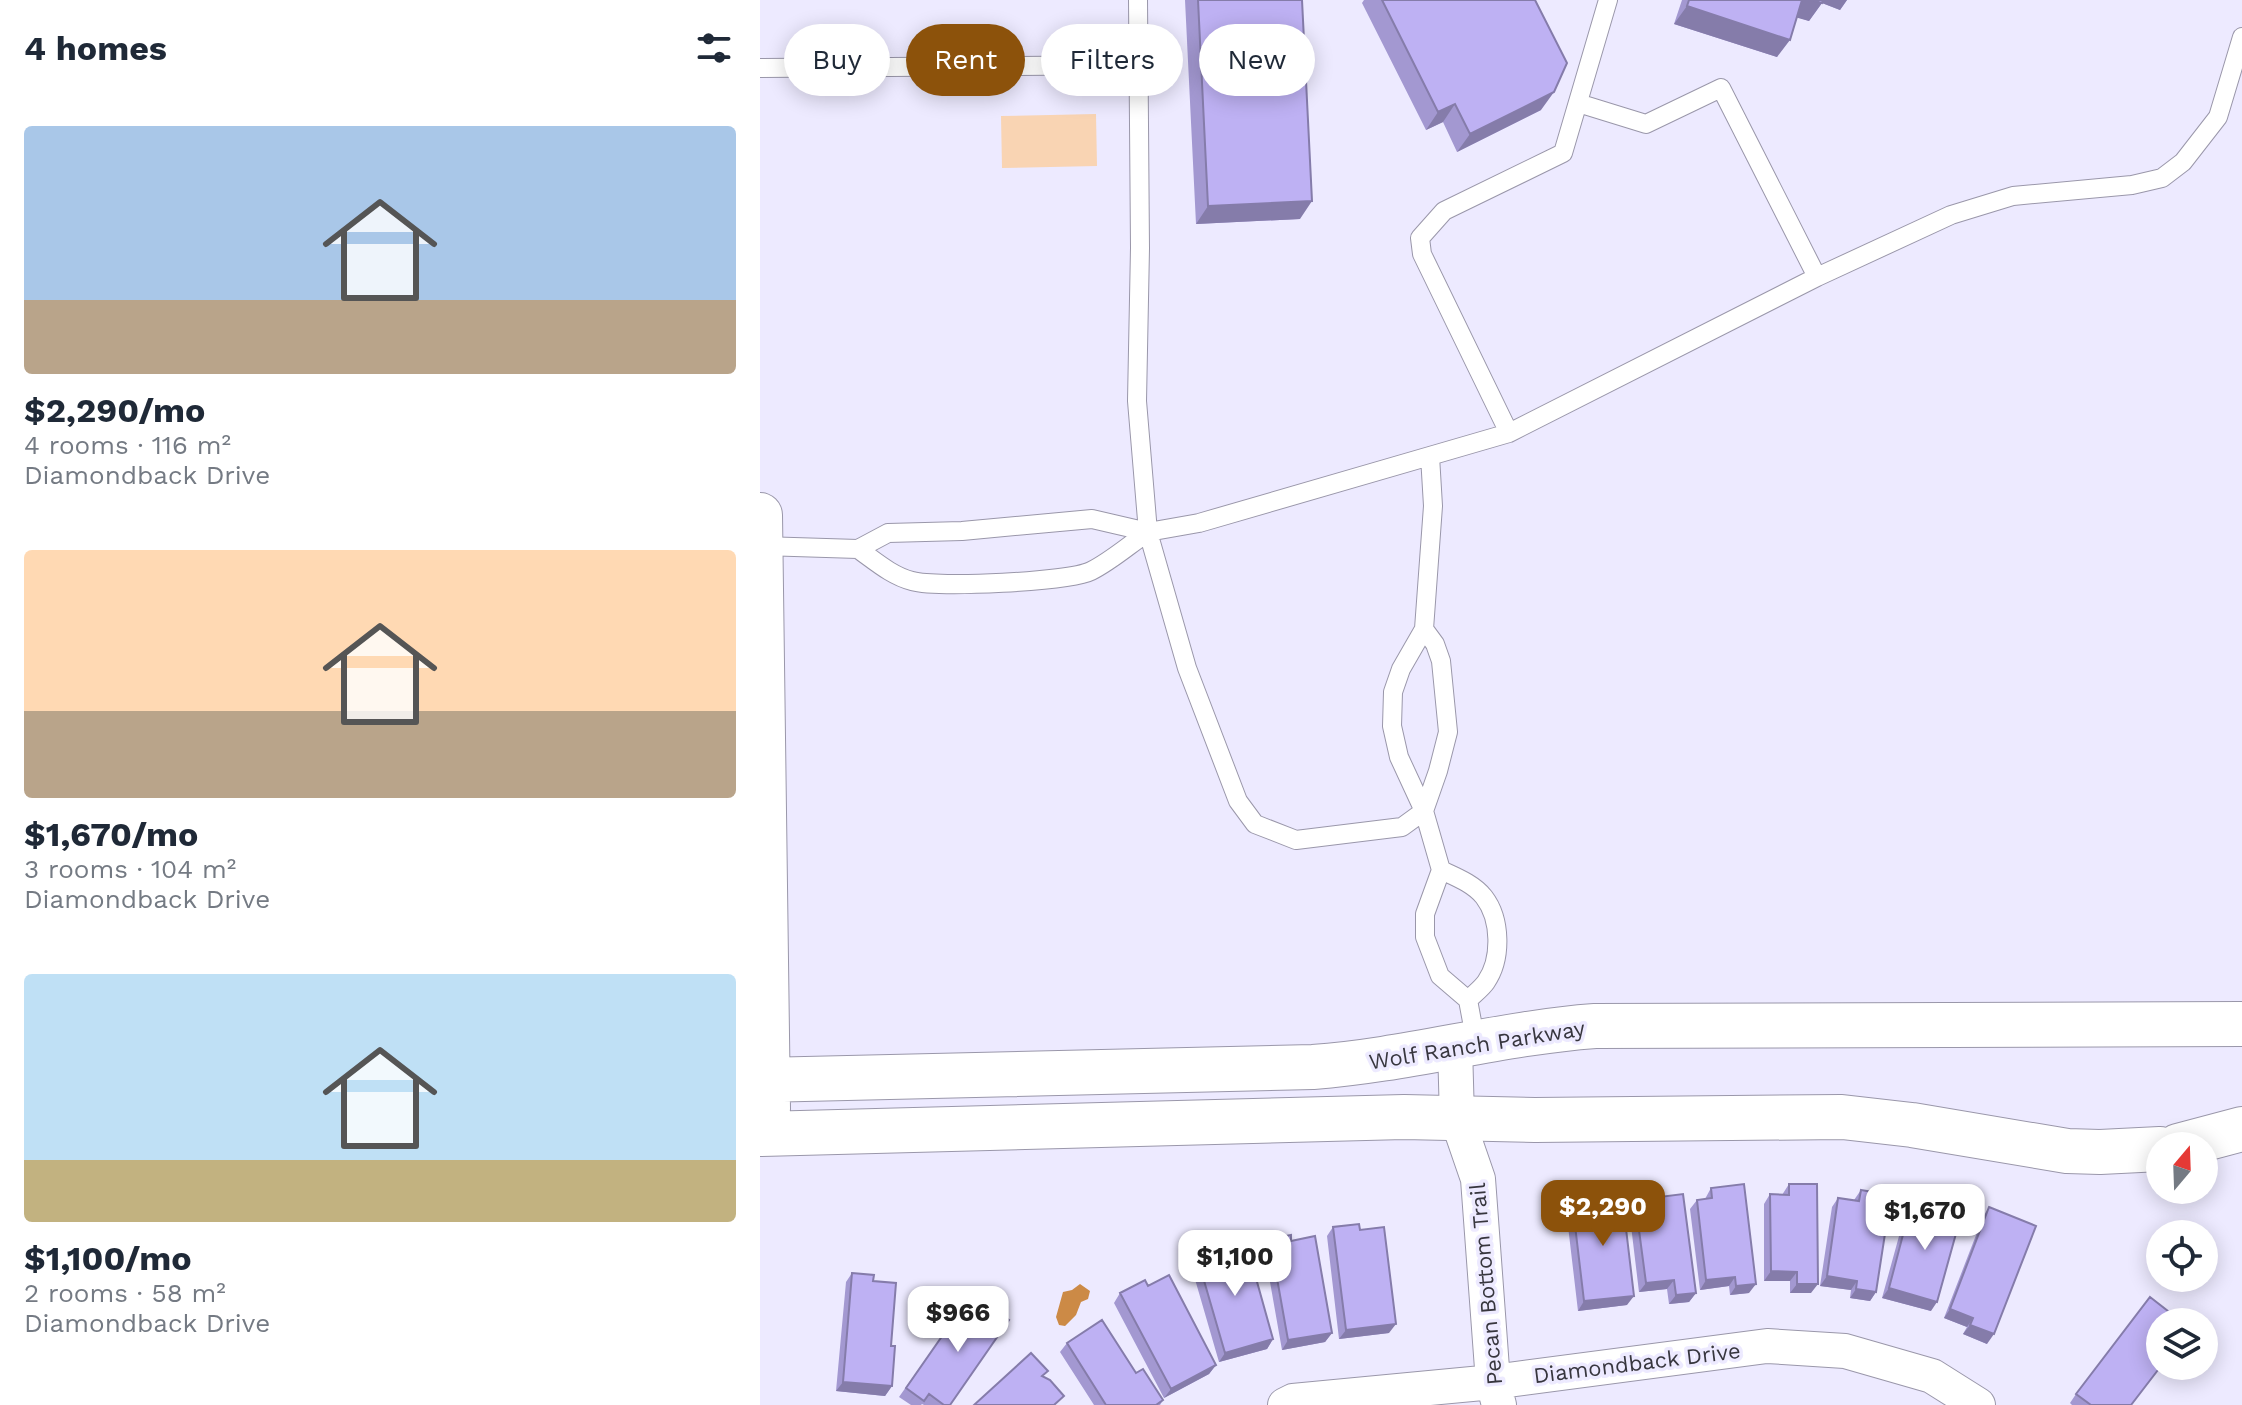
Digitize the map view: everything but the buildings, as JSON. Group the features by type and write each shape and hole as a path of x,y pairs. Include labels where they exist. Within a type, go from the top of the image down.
{"street":[{"path":"760,515 764,1134 1224,1121 1842,1117 1912,1125 2067,1151 2146,1150"},
{"name":"Wolf Ranch Parkway","path":"764,1080 1313,1067 1390,1060 1554,1029 1595,1026 2242,1024"},
{"name":"Pecan Bottom Trail","path":"1466,1045 1457,1118 1478,1179 1496,1393"},
{"path":"2218,1135 2242,1129"},
{"name":"Diamondback Drive","path":"1285,1405 1293,1401 1496,1393 1767,1346 1845,1351 1932,1376 1978,1405"}],"lane":[{"path":"1138,0 1139,24"},
{"path":"1509,433 1422,254 1420,238 1444,211 1563,153 1608,0"},
{"path":"760,546 858,549 888,533 962,531 1092,519 1148,532 1199,523 1509,433 1817,277 1951,215 2013,196 2132,185 2162,178 2183,162 2218,117 2242,37"},
{"path":"760,68 1041,66"},
{"path":"1578,103 1646,124 1721,88 1817,277"},
{"path":"1140,96 1137,401 1148,532 1187,668 1238,801 1255,824 1296,840 1402,827 1424,811 1448,732 1441,661 1435,644 1424,629"},
{"path":"1430,456 1433,506 1424,629 1401,669 1393,692 1392,726 1399,757 1424,811 1441,870 1425,914 1425,937 1440,976 1468,1000"},
{"path":"858,549 885,569 911,581 944,585 1014,581 1089,572 1148,532"},
{"path":"1441,870 1483,895 1493,912 1497,935 1496,957 1487,981 1468,1000 1466,1045"}],"shaded area":[{"path":"1096,114 1097,166 1002,168 1001,116"},
{"path":"1080,1284 1090,1291 1088,1299 1081,1302 1076,1315 1065,1326 1059,1325 1056,1317 1063,1292"}]}
